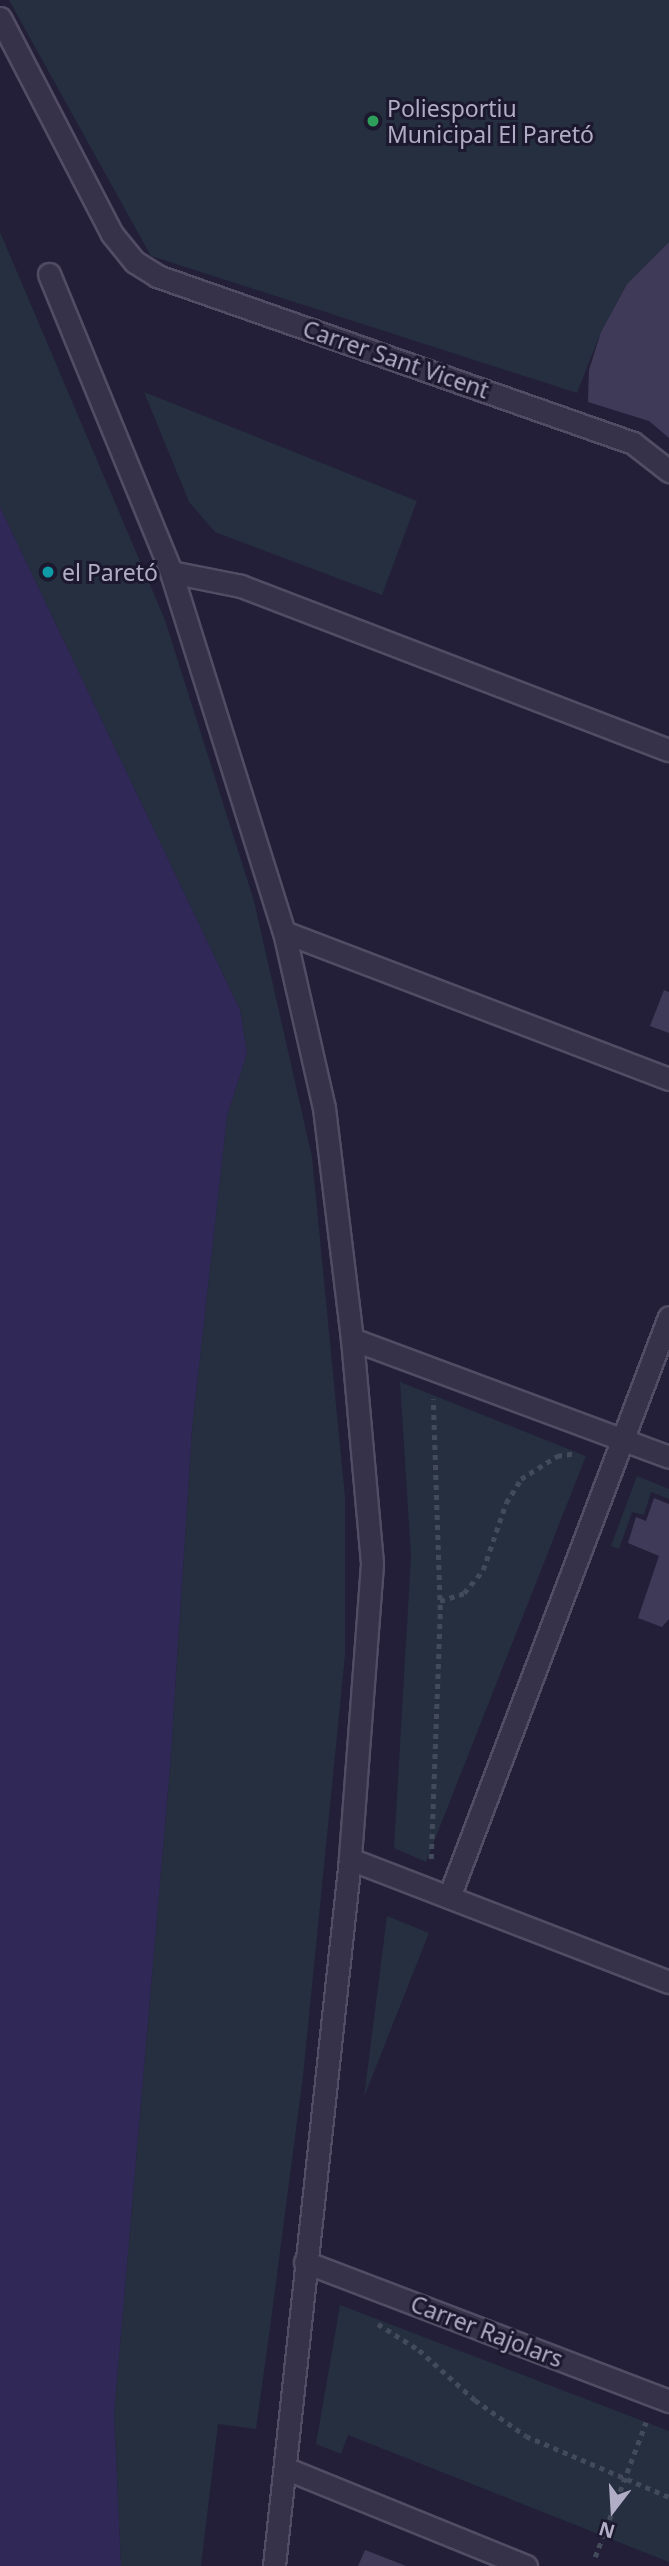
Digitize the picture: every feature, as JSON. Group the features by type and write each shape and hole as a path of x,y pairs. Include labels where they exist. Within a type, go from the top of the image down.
{"street":[{"name":"Carrer Sant Vicent","path":"0,18 122,248 156,276 633,443 669,471"},
{"path":"48,274 171,572 284,932 324,1108 352,1339 372,1564 351,1859 274,2566"},
{"path":"171,572 241,586 669,750"},
{"path":"284,932 669,1079"},
{"path":"449,1897 669,1317"},
{"path":"352,1339 669,1457"},
{"path":"351,1859 669,1982"},
{"name":"Carrer Rajolars","path":"305,2262 667,2396"},
{"path":"286,2469 526,2566"}],"path":[{"path":"431,1863 440,1601 432,1388"},
{"path":"440,1601 464,1593 483,1570 506,1503 521,1479 557,1456 588,1451"},
{"path":"367,2317 419,2350 475,2400 526,2436 624,2481 669,2497"},
{"path":"595,2557 649,2415"}],"shaded area":[{"name":"Poliesportiu Municipal El Paretó","path":"9,0 669,0 669,242 627,284 601,332 577,393 151,256"},
{"path":"0,232 165,620 254,901 312,1157 345,1497 345,1655 303,2076 270,2328 256,2429 218,2424 201,2566 121,2566 114,2414 170,1767 192,1429 227,1116 247,1053 240,1010 0,507"},
{"path":"144,392 417,501 382,595 215,532 189,502"},
{"path":"0,507 240,1010 247,1053 227,1116 192,1429 170,1767 114,2414 121,2566 0,2566"},
{"path":"400,1382 586,1456 426,1862 394,1848 411,1556"},
{"path":"637,1476 669,1489 669,1499 651,1492 644,1515 632,1512 619,1549 611,1546"},
{"path":"387,1916 429,1933 364,2097"},
{"path":"340,2305 669,2431 669,2562 348,2435 341,2454 316,2444"}],"building":[{"path":"669,242 669,438 649,421 588,402 589,370 601,332 627,284"},
{"path":"664,990 669,992 669,1033 650,1026"},
{"path":"654,1498 669,1504 669,1619 662,1627 638,1618 659,1556 628,1543 636,1517 646,1521"},
{"path":"365,2550 373,2553 406,2566 358,2566"}],"place":[{"name":"Poliesportiu Municipal El Paretó","path":"373,121"},
{"name":"el Paretó","path":"48,572"}]}
